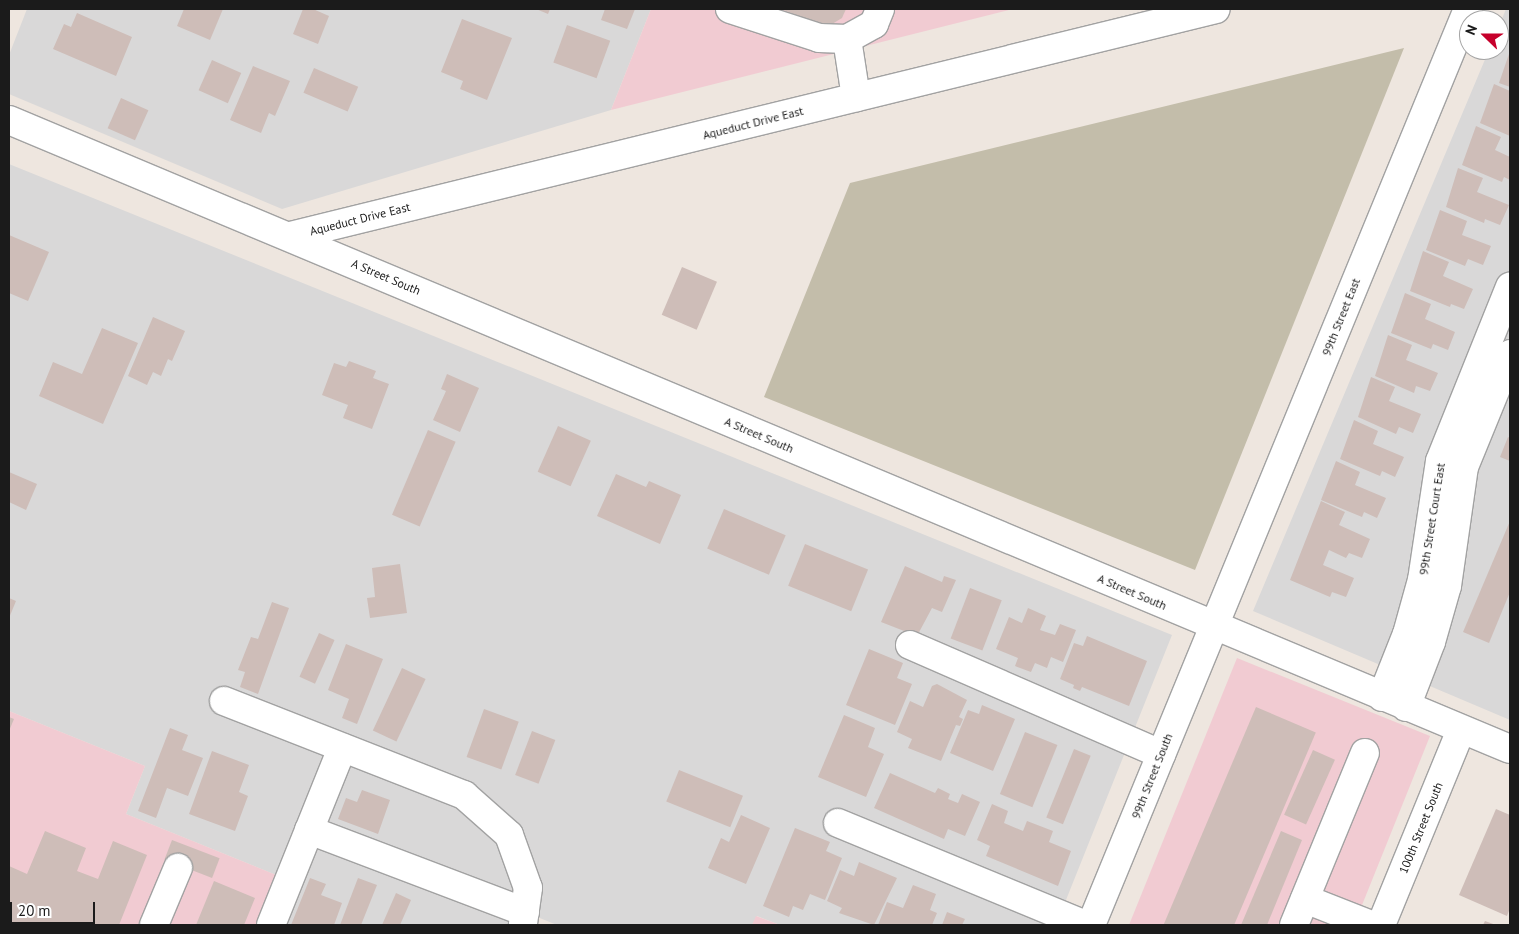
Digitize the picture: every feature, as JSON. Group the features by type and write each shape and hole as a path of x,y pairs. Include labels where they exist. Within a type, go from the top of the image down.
{"street":[{"path":"730,9 819,38 847,39 874,24 880,9"},
{"name":"Aqueduct Drive East","path":"290,236 1216,9"},
{"name":"99th Street East","path":"1213,626 1468,9"},
{"path":"847,39 856,97"},
{"name":"A Street South","path":"9,120 290,236 1213,626 1510,749"},
{"name":"99th Street Court East","path":"1394,702 1407,634 1422,580 1440,461 1510,288"},
{"name":"99th Street Court East","path":"1394,702 1431,642 1447,586 1464,468 1510,354"},
{"name":"99th Street South","path":"1091,925 1213,626"},
{"path":"910,645 1161,754"},
{"path":"224,701 464,795 509,835 528,888 524,919 309,830"},
{"name":"100th Street South","path":"1381,925 1461,730"},
{"path":"271,925 342,748"},
{"path":"1294,925 1365,753"},
{"path":"838,822 1086,925"},
{"path":"154,925 178,868"},
{"path":"1305,899 1371,925"}],"shaded area":[{"path":"27,9 651,9 611,110 282,209 9,94 9,55"},
{"path":"651,9 1013,9 611,110"},
{"path":"1510,9 1510,720 1253,611 1485,60 1509,60 1509,10 1506,10"},
{"path":"1404,48 1195,570 764,397 850,183"},
{"path":"9,164 1172,635 1056,925 780,925 757,916 752,925 557,925 520,910 513,925 267,925 286,879 126,814 145,766 9,711"},
{"path":"1237,658 1430,736 1354,925 1129,925"},
{"path":"9,711 145,766 126,814 286,879 267,925 9,925"},
{"path":"756,916 780,925 752,925"}],"building":[{"path":"184,9 223,9 210,40 177,26"},
{"path":"303,9 313,9 329,16 318,44 293,34"},
{"path":"536,9 550,9 548,14"},
{"path":"605,9 635,9 627,29 601,20"},
{"path":"781,9 846,9 842,18 827,27"},
{"path":"77,13 132,37 116,76 53,49 64,24 71,27"},
{"path":"462,19 512,38 487,100 460,89 463,81 441,72"},
{"path":"567,25 610,41 597,78 553,63"},
{"path":"1510,51 1510,87 1499,83 1507,60 1509,60"},
{"path":"212,60 241,73 228,103 199,90"},
{"path":"253,66 290,81 275,116 269,113 261,133 230,120"},
{"path":"314,68 358,87 348,112 303,93"},
{"path":"1494,84 1510,91 1510,136 1480,123"},
{"path":"121,98 148,110 135,140 108,128"},
{"path":"1476,126 1501,137 1495,150 1510,157 1510,180 1504,177 1502,182 1462,165"},
{"path":"1458,168 1483,178 1477,192 1509,205 1500,225 1485,219 1484,223 1446,207"},
{"path":"1440,210 1467,221 1462,235 1491,246 1483,265 1468,259 1465,266 1426,250"},
{"path":"9,235 49,252 28,301 9,293"},
{"path":"1423,251 1449,262 1443,276 1473,289 1464,309 1451,304 1450,307 1410,291"},
{"path":"682,267 717,282 697,330 662,315"},
{"path":"1405,293 1431,304 1425,319 1455,332 1448,350 1433,344 1431,349 1391,333"},
{"path":"153,317 185,331 172,361 168,359 161,376 153,372 147,385 128,376"},
{"path":"102,328 138,343 103,424 39,396 53,362 82,374"},
{"path":"1388,335 1412,345 1406,360 1438,373 1430,391 1416,386 1414,393 1375,376"},
{"path":"349,361 376,371 373,378 389,384 372,429 343,418 348,405 322,395 334,363 346,367"},
{"path":"447,374 479,388 460,432 433,420 446,391 441,389"},
{"path":"1371,377 1395,387 1389,401 1421,414 1413,433 1399,427 1396,434 1358,417"},
{"path":"1354,420 1378,431 1373,444 1404,457 1395,477 1382,471 1380,476 1340,459"},
{"path":"558,426 591,441 571,486 538,472"},
{"path":"428,430 456,442 420,526 392,515"},
{"path":"1508,437 1510,438 1510,461 1500,457"},
{"path":"1336,461 1360,472 1355,485 1386,498 1377,518 1364,512 1362,517 1321,500"},
{"path":"9,472 37,484 26,510 9,502"},
{"path":"616,474 646,487 649,481 681,495 660,544 597,516"},
{"path":"1321,501 1345,512 1339,525 1370,539 1362,558 1349,553 1346,558 1329,550 1323,565 1354,578 1346,597 1332,592 1330,597 1290,580"},
{"path":"724,509 786,535 769,575 707,549"},
{"path":"1510,521 1510,592 1489,643 1463,632"},
{"path":"805,544 868,569 851,611 788,586"},
{"path":"400,564 407,613 370,618 367,598 375,597 372,568"},
{"path":"905,566 942,582 944,576 956,580 942,612 932,608 917,636 881,622"},
{"path":"970,588 1002,600 982,651 951,638"},
{"path":"9,598 16,601 9,618"},
{"path":"272,602 289,608 258,694 240,687 245,672 238,670 251,637 258,639"},
{"path":"1028,608 1046,616 1040,630 1055,635 1060,624 1076,630 1063,662 1051,657 1047,668 1035,663 1031,672 1015,666 1018,658 996,649 1009,617 1022,623"},
{"path":"319,633 335,640 315,684 299,677"},
{"path":"1087,636 1147,661 1129,706 1082,687 1080,691 1073,688 1074,685 1060,679 1074,643 1083,646"},
{"path":"346,644 383,659 357,724 342,718 349,699 328,690"},
{"path":"869,649 903,663 897,678 912,684 895,725 846,705"},
{"path":"402,668 426,679 396,742 373,731"},
{"path":"937,684 967,700 959,717 963,719 960,726 956,725 941,761 908,748 912,739 897,732 910,701 923,707 932,686"},
{"path":"982,705 1015,719 993,771 950,753 968,710 979,714"},
{"path":"1256,707 1316,732 1234,925 1164,924"},
{"path":"484,709 519,722 501,770 467,757"},
{"path":"844,715 875,728 868,747 884,754 866,797 818,777"},
{"path":"9,717 14,719 9,731"},
{"path":"170,728 188,735 182,750 203,758 188,796 167,788 156,818 138,811"},
{"path":"532,731 555,740 538,784 515,775"},
{"path":"1025,732 1057,745 1032,807 1000,794"},
{"path":"1074,749 1091,756 1063,824 1046,818"},
{"path":"1313,750 1335,760 1306,825 1284,815"},
{"path":"212,751 249,765 239,792 248,796 235,831 189,814"},
{"path":"679,770 743,796 730,827 666,802"},
{"path":"890,773 935,793 938,788 950,794 948,799 958,803 962,794 980,802 965,836 948,829 944,839 874,808"},
{"path":"362,790 390,800 378,834 338,819 346,798 357,802"},
{"path":"992,804 1008,811 1004,823 1023,831 1027,821 1053,831 1049,842 1071,851 1058,886 986,856 990,846 977,840"},
{"path":"1496,809 1510,815 1510,908 1507,916 1459,895"},
{"path":"741,815 770,828 746,884 708,868 721,838 729,842"},
{"path":"795,828 830,842 826,851 842,858 825,900 810,894 803,910 793,906 789,917 763,906"},
{"path":"45,831 86,848 77,871 98,879 113,841 147,855 119,925 9,925 9,866 27,874"},
{"path":"1281,831 1302,840 1267,925 1241,925"},
{"path":"172,840 220,858 212,878 164,860"},
{"path":"859,862 897,878 874,925 839,913 842,908 827,901 840,870 854,876"},
{"path":"310,878 326,884 321,895 342,903 334,925 291,925"},
{"path":"358,878 377,885 361,925 340,925"},
{"path":"214,881 255,898 244,925 196,925"},
{"path":"913,885 936,894 930,910 937,913 932,925 878,925 887,902 903,908"},
{"path":"396,893 411,900 400,925 382,925"},
{"path":"947,912 965,919 962,925 942,925"},
{"path":"1485,921 1496,925 1483,925"}]}
